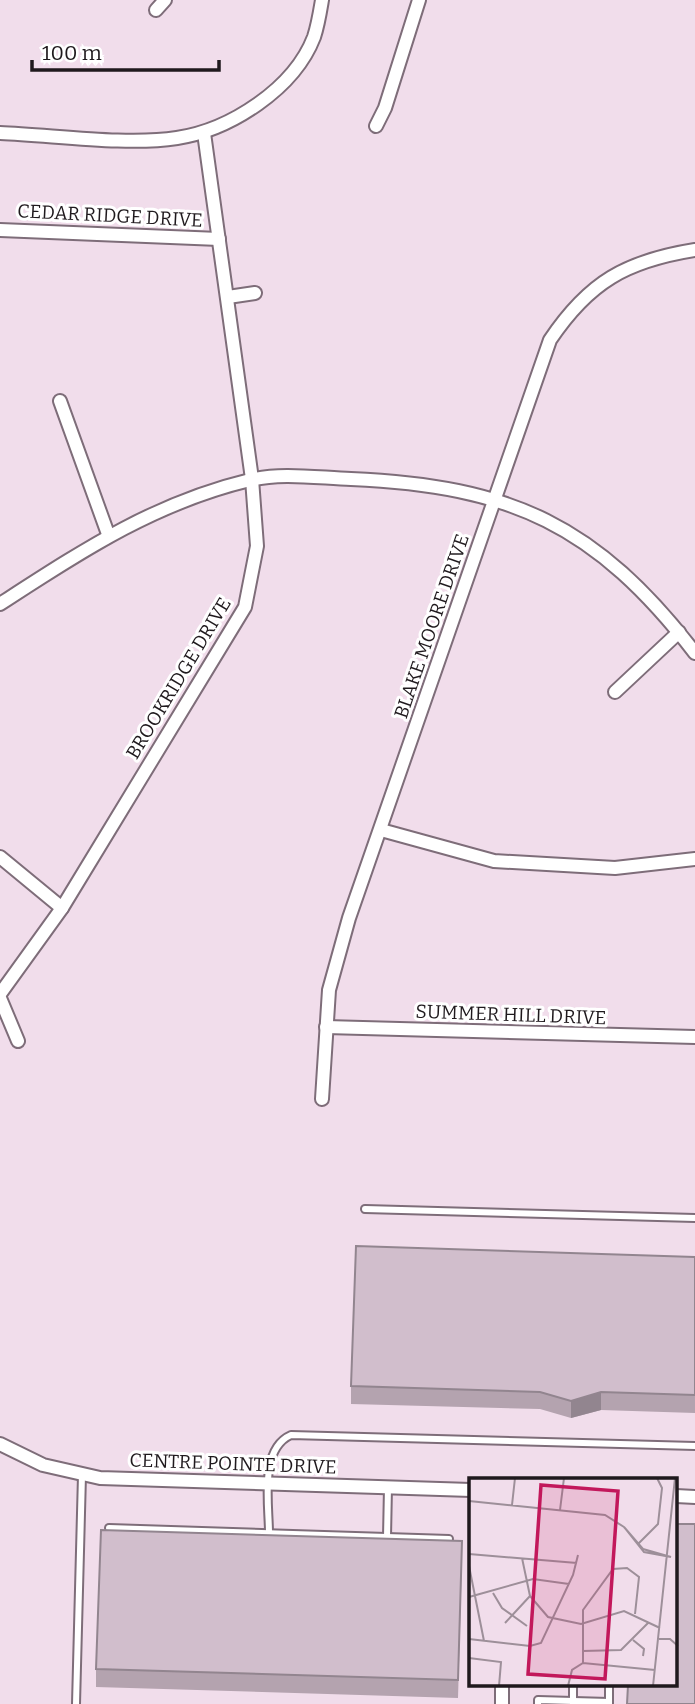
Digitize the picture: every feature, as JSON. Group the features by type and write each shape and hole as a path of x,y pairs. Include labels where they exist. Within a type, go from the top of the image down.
{"street":[{"path":"0,132 148,140 204,133 241,114 265,97 293,70 313,38 322,0"},
{"path":"376,126 385,108 419,0"},
{"name":"BROOKRIDGE DRIVE","path":"0,996 62,908 245,607 257,546 252,479 204,133"},
{"name":"CEDAR RIDGE DRIVE","path":"0,230 219,239"},
{"name":"BLAKE MOORE DRIVE","path":"322,1099 330,990 349,918 550,340 570,310 597,285 626,268 656,256 695,250"},
{"path":"228,297 256,293"},
{"path":"60,401 108,534"},
{"path":"0,604 108,534 150,514 252,479 368,480 437,487 495,500 548,519 615,564 679,632 695,653"},
{"path":"615,692 679,632"},
{"path":"381,830 495,861 615,867 695,859"},
{"path":"0,857 62,908"},
{"path":"0,996 18,1041"},
{"name":"SUMMER HILL DRIVE","path":"326,1027 695,1037"},
{"name":"CENTRE POINTE DRIVE","path":"0,1444 43,1465 119,1479 469,1490"},
{"path":"502,1686 502,1704"}],"lane":[{"path":"365,1209 695,1218"},
{"path":"269,1533 273,1452 285,1438 298,1434 695,1446"},
{"path":"76,1704 82,1474"},
{"path":"387,1537 388,1487"},
{"path":"109,1528 449,1539"},
{"path":"538,1704 538,1700 609,1703"}],"building":[{"path":"356,1246 695,1257 695,1395 601,1392 571,1401 540,1392 351,1386"},
{"path":"678,1524 695,1524 695,1704 627,1704 628,1686 678,1686"},
{"path":"101,1530 462,1541 458,1680 96,1669"}]}
